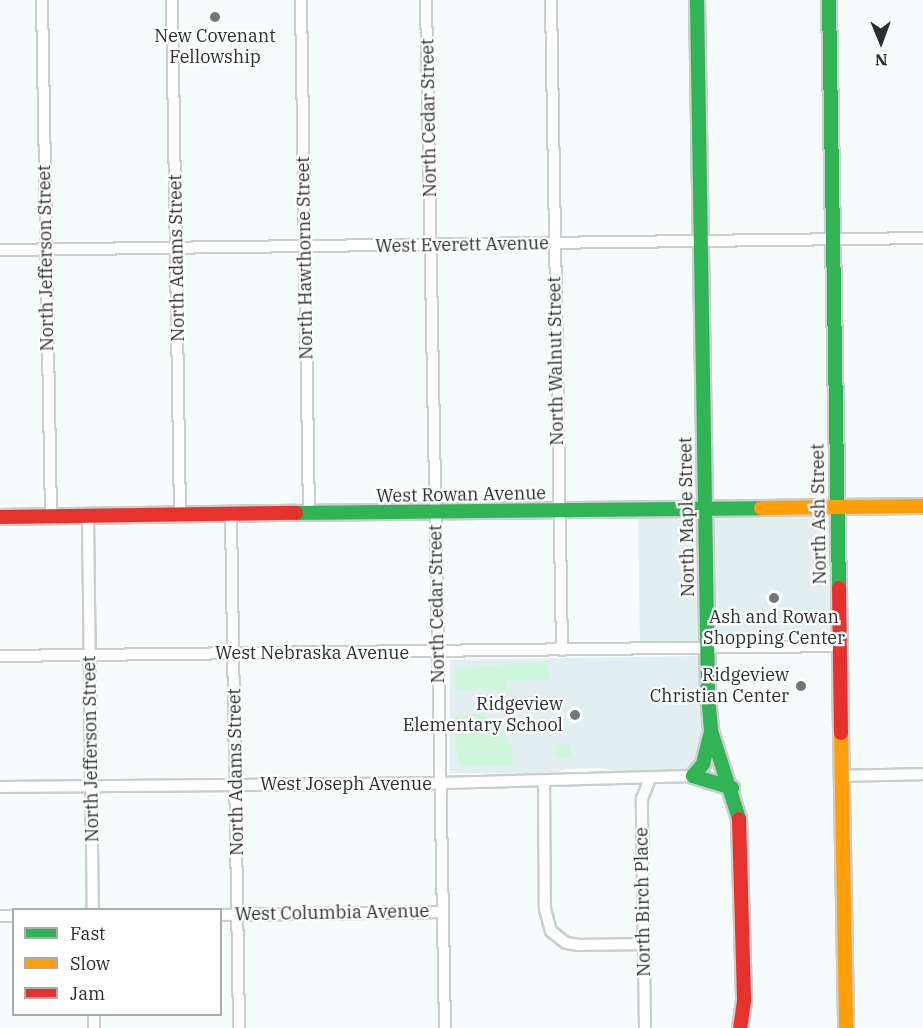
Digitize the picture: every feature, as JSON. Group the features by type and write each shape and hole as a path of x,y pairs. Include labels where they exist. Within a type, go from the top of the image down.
{"main road":[{"name":"North Maple Street","path":"697,0 707,648 711,731 732,788 742,834 744,1001 740,1028"},
{"name":"North Ash Street","path":"829,0 846,1028"},
{"name":"West Rowan Avenue","path":"0,517 435,514 923,506"},
{"path":"711,731 703,764 693,776 732,788"}],"street":[{"name":"North Jefferson Street","path":"42,0 51,517"},
{"name":"North Adams Street","path":"172,0 180,516"},
{"name":"North Hawthorne Street","path":"301,0 309,515"},
{"name":"North Cedar Street","path":"426,0 445,1028"},
{"name":"North Walnut Street","path":"551,0 562,650"},
{"name":"West Everett Avenue","path":"0,250 923,238"},
{"name":"North Adams Street","path":"231,516 239,1028"},
{"name":"North Jefferson Street","path":"88,517 93,908"},
{"name":"West Nebraska Avenue","path":"0,656 840,646"},
{"path":"842,776 923,774"},
{"name":"West Joseph Avenue","path":"0,787 544,782 693,776"},
{"name":"North Birch Place","path":"645,1028 642,799 650,778"},
{"path":"544,782 545,909 551,931 566,943 579,945 643,944"},
{"name":"West Columbia Avenue","path":"222,915 443,912"}],"shaded area":[{"path":"826,515 830,519 830,638 717,639 713,521 717,517"},
{"path":"638,518 693,518 698,521 698,641 640,642"},
{"name":"Ridgeview Elementary School","path":"698,656 702,663 703,757 689,771 615,772 603,768 565,769 552,774 450,773 450,660"}],"green space":[{"path":"548,661 549,680 507,681 507,691 455,689 455,669"},
{"path":"455,715 484,715 498,721 512,747 513,766 462,766 457,761"},
{"path":"563,743 571,751 563,759 555,751"}],"traffic: fast":[{"path":"697,0 708,695 711,731 739,819"},
{"path":"829,0 839,588"},
{"path":"296,513 761,508"},
{"path":"693,776 703,764 711,731"},
{"path":"693,776 732,788"}],"traffic: slow":[{"path":"761,508 923,506"},
{"path":"841,733 846,1028"}],"traffic: jam":[{"path":"0,517 296,513"},
{"path":"839,588 841,733"},
{"path":"739,819 744,1001 740,1028"}],"place":[{"name":"New Covenant Fellowship","path":"215,17"},
{"name":"Ash and Rowan Shopping Center","path":"774,598"},
{"name":"Ridgeview Christian Center","path":"801,686"},
{"name":"Ridgeview Elementary School","path":"575,715"}]}
